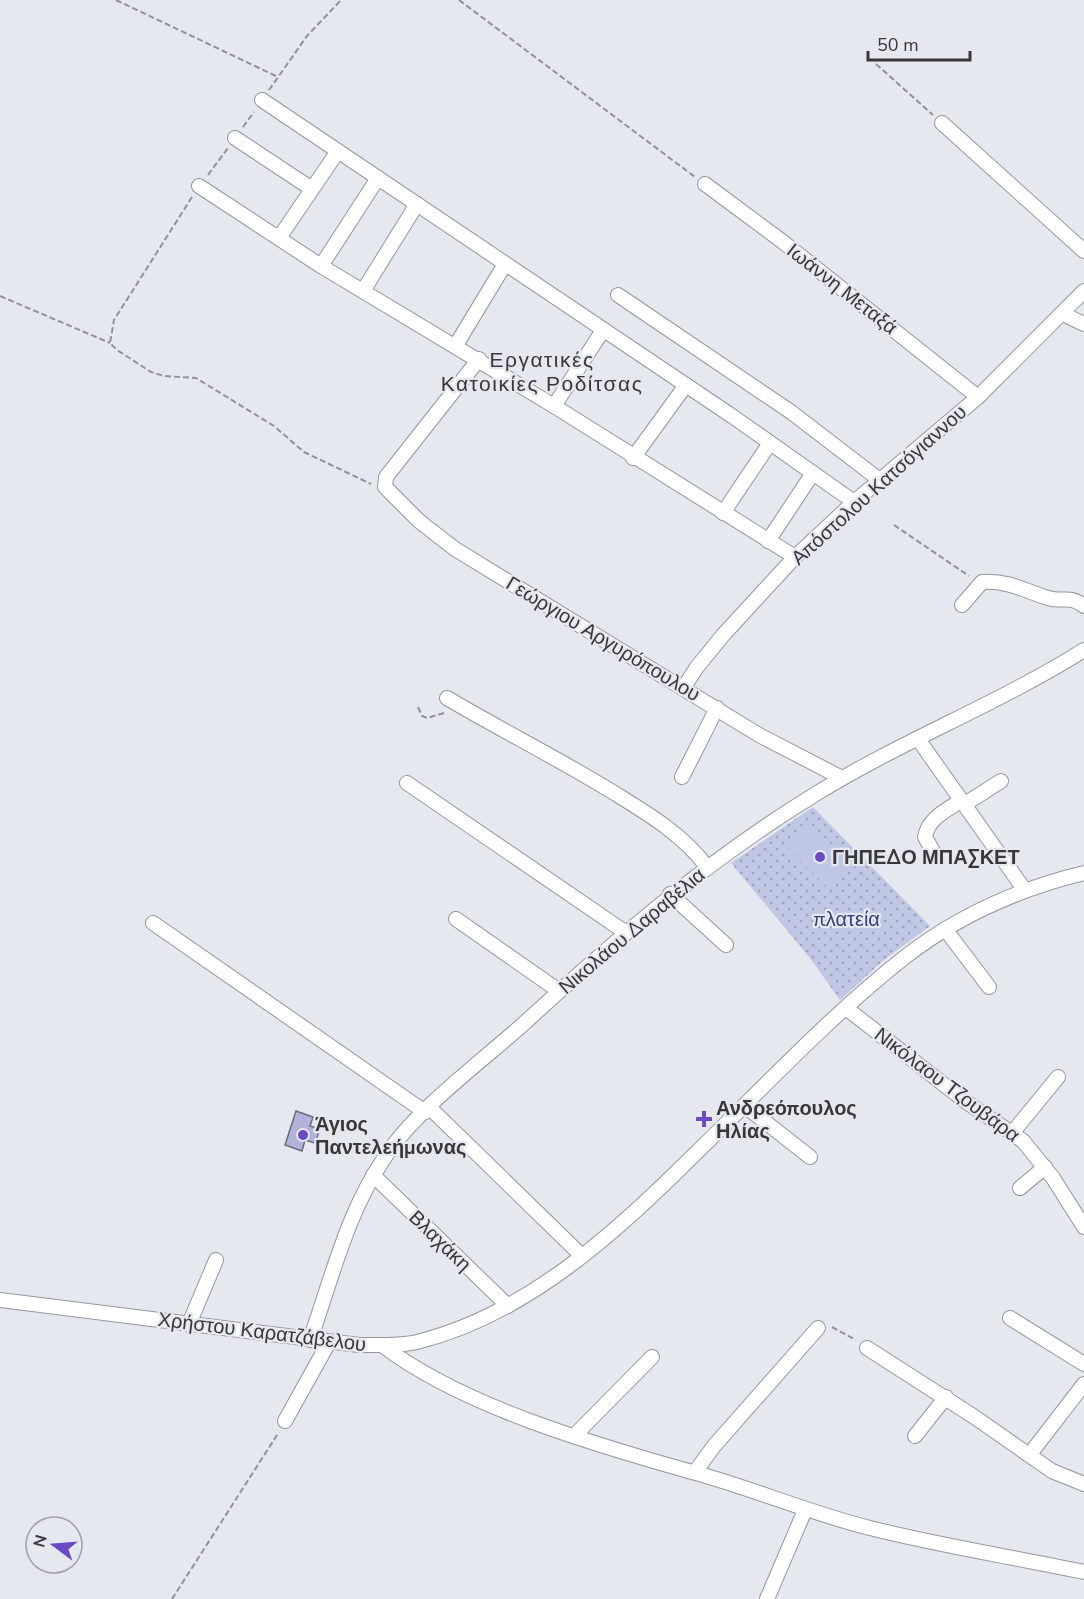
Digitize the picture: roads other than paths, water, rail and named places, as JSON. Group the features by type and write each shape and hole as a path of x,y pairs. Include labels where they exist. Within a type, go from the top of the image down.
{"street":[{"path":"262,100 686,385 854,502"},
{"path":"942,123 1084,251"},
{"path":"235,138 312,189"},
{"path":"279,238 338,151"},
{"path":"321,266 378,178"},
{"name":"Ιωάννη Μεταξά","path":"705,184 792,249 978,397"},
{"path":"199,186 321,266 479,359 633,458 795,557"},
{"path":"363,291 417,204"},
{"path":"456,345 505,264"},
{"name":"Απόστολου Κατσόγιαννου","path":"684,687 696,667 724,634 795,557 854,502 978,397 1084,291"},
{"path":"618,295 791,412 881,481"},
{"path":"1063,314 1084,324"},
{"path":"554,406 603,330"},
{"name":"Γεώργιου Αργυρόπουλου","path":"479,359 386,482 420,521 454,549 684,687 759,735 842,778"},
{"path":"633,458 686,385"},
{"path":"723,513 770,443"},
{"path":"768,541 813,473"},
{"path":"962,605 982,582 1009,583 1050,599 1068,597 1084,606"},
{"name":"Νικολάου Δαραβέλια","path":"310,1340 347,1229 373,1175 397,1139 625,932 670,894 707,867 842,778 1084,650"},
{"path":"452,701 561,761 661,823 682,840 707,867"},
{"path":"682,777 717,708"},
{"path":"918,739 1024,889"},
{"path":"935,855 925,837 926,829 934,819 1001,781"},
{"path":"407,783 625,932"},
{"name":"Χρήστου Καρατζάβελου","path":"0,1300 310,1340 382,1346 415,1342 449,1332 508,1306 582,1256 626,1221 846,1008 906,957 945,929 1024,889 1084,873"},
{"path":"670,894 726,945"},
{"path":"456,919 559,991"},
{"path":"153,923 428,1110 582,1256"},
{"path":"945,929 989,987"},
{"name":"Νικόλαου Τζουβάρα","path":"846,1008 965,1101 1013,1132 1045,1167 1084,1227"},
{"path":"1013,1132 1058,1077"},
{"path":"745,1106 810,1158"},
{"path":"1020,1188 1045,1167"},
{"name":"Βλαχάκη","path":"373,1175 508,1306"},
{"path":"189,1324 216,1260"},
{"path":"1010,1318 1084,1364"},
{"path":"695,1472 714,1446 818,1328"},
{"path":"285,1421 329,1342"},
{"path":"382,1346 399,1359 453,1387 500,1408 574,1436 695,1472 805,1510 909,1538 1084,1572"},
{"path":"867,1348 946,1397 1052,1471 1084,1484"},
{"path":"574,1436 652,1357"},
{"path":"1030,1454 1084,1384"},
{"path":"915,1436 946,1397"},
{"path":"767,1599 805,1510"}],"place":[{"name":"ΓΗΠΕΔΟ ΜΠΑΣΚΕΤ","path":"820,857"},
{"name":"Ανδρεόπουλος Ηλίας","path":"704,1119"},
{"name":"Άγιος Παντελεήμωνας","path":"303,1135"}],"district":[{"name":"Εργατικές Κατοικίες Ροδίτσας","path":"542,372"}],"park label":[{"name":"πλατεία","path":"847,919"}]}
